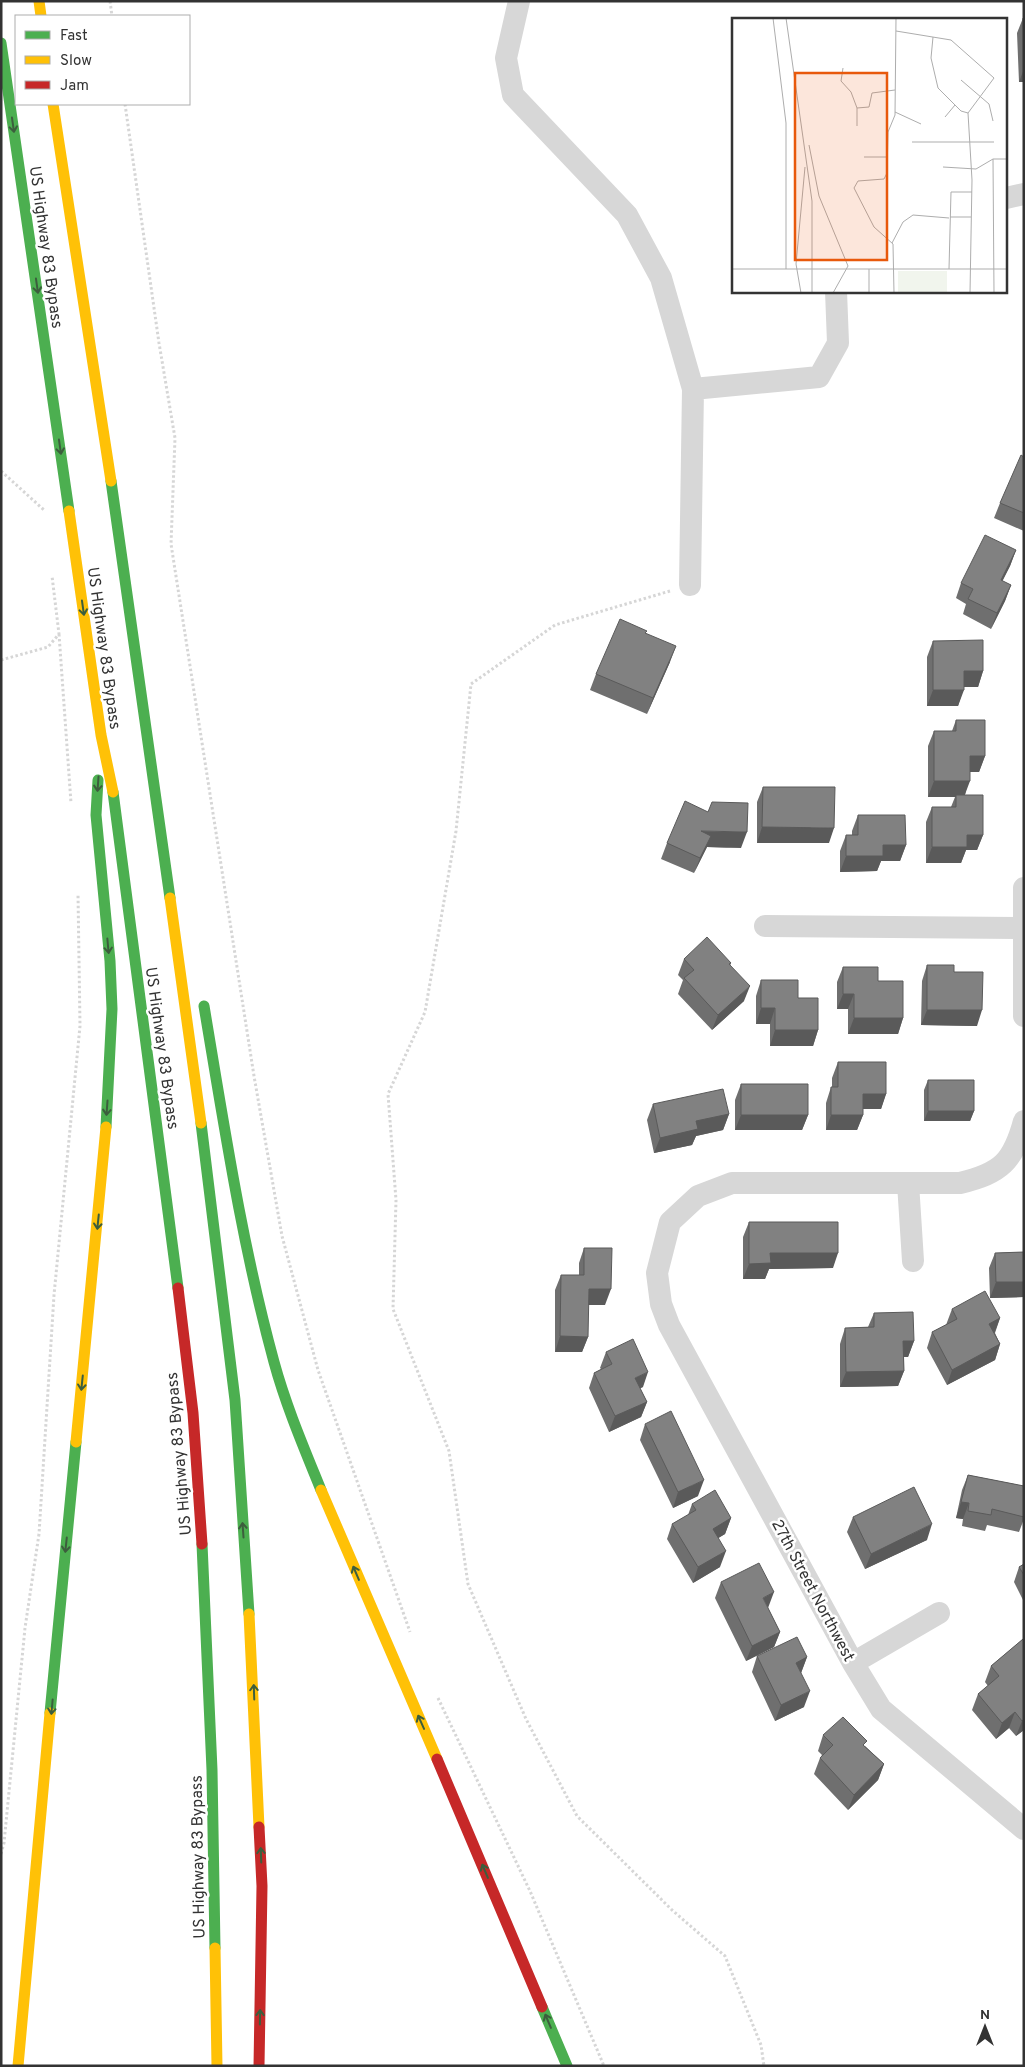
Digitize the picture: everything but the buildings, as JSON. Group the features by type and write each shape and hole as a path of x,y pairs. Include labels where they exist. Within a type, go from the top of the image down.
{"highway":[{"path":"39,1 41,15"},
{"name":"US Highway 83 Bypass","path":"1,42 101,735 112,788 193,1413 204,1577 212,1770 217,2066"},
{"name":"US Highway 83 Bypass","path":"53,105 102,412 188,1020 235,1400 253,1679 262,1886 259,2066"},
{"path":"18,2066 60,1604 103,1173 110,1064 112,1009 110,961 96,815 101,735"},
{"path":"155,794 178,868"},
{"path":"202,994 236,1202 274,1362 288,1406 328,1508 470,1835 567,2066"}],"street":[{"path":"519,1 506,58 513,95 627,215 661,278 693,389 690,585"},
{"path":"1008,198 1024,194"},
{"path":"693,389 818,377 838,343 836,292"},
{"path":"1024,888 1024,1016"},
{"path":"765,926 1023,928"},
{"name":"27th Street Northwest","path":"1024,1120 1018,1144 1002,1166 984,1177 960,1183 732,1183 698,1196 670,1222 657,1273 661,1304 669,1325 853,1663 881,1709 1024,1829"},
{"path":"908,1183 913,1261"},
{"path":"853,1663 939,1613"}],"path":[{"path":"110,1 112,15"},
{"path":"124,105 159,343 176,438 171,544 254,1076 282,1236 318,1370 413,1641"},
{"path":"1,471 44,510 45,520"},
{"path":"51,567 59,634 72,812"},
{"path":"690,585 555,626 471,684 456,831 425,1012 388,1094 396,1200 393,1309 449,1451 468,1584 526,1719 577,1816 672,1910 725,1956 761,2045 764,2066"},
{"path":"1,660 48,647 59,634"},
{"path":"1,1854 4,1843 25,1628 39,1534 54,1294 80,1026 78,892"},
{"path":"437,1695 530,1891 604,2066"}],"traffic: fast":[{"path":"1,43 69,511"},
{"path":"111,481 170,898"},
{"path":"98,780 96,815 110,961 112,1009 106,1127"},
{"path":"113,792 178,1288"},
{"path":"204,1006 234,1185 252,1274 284,1395 321,1490"},
{"path":"201,1123 235,1400 249,1614"},
{"path":"50,1713 76,1442"},
{"path":"202,1544 212,1770 215,1948"},
{"path":"542,2007 567,2066"}],"traffic: slow":[{"path":"39,1 41,15"},
{"path":"53,105 111,481"},
{"path":"69,511 101,735 113,792"},
{"path":"170,898 201,1123"},
{"path":"76,1442 106,1127"},
{"path":"321,1490 437,1759"},
{"path":"249,1614 259,1827"},
{"path":"18,2066 50,1713"},
{"path":"215,1948 217,2066"}],"traffic: jam":[{"path":"178,1288 193,1413 202,1544"},
{"path":"437,1759 542,2007"},
{"path":"259,1827 262,1886 259,2066"}]}
